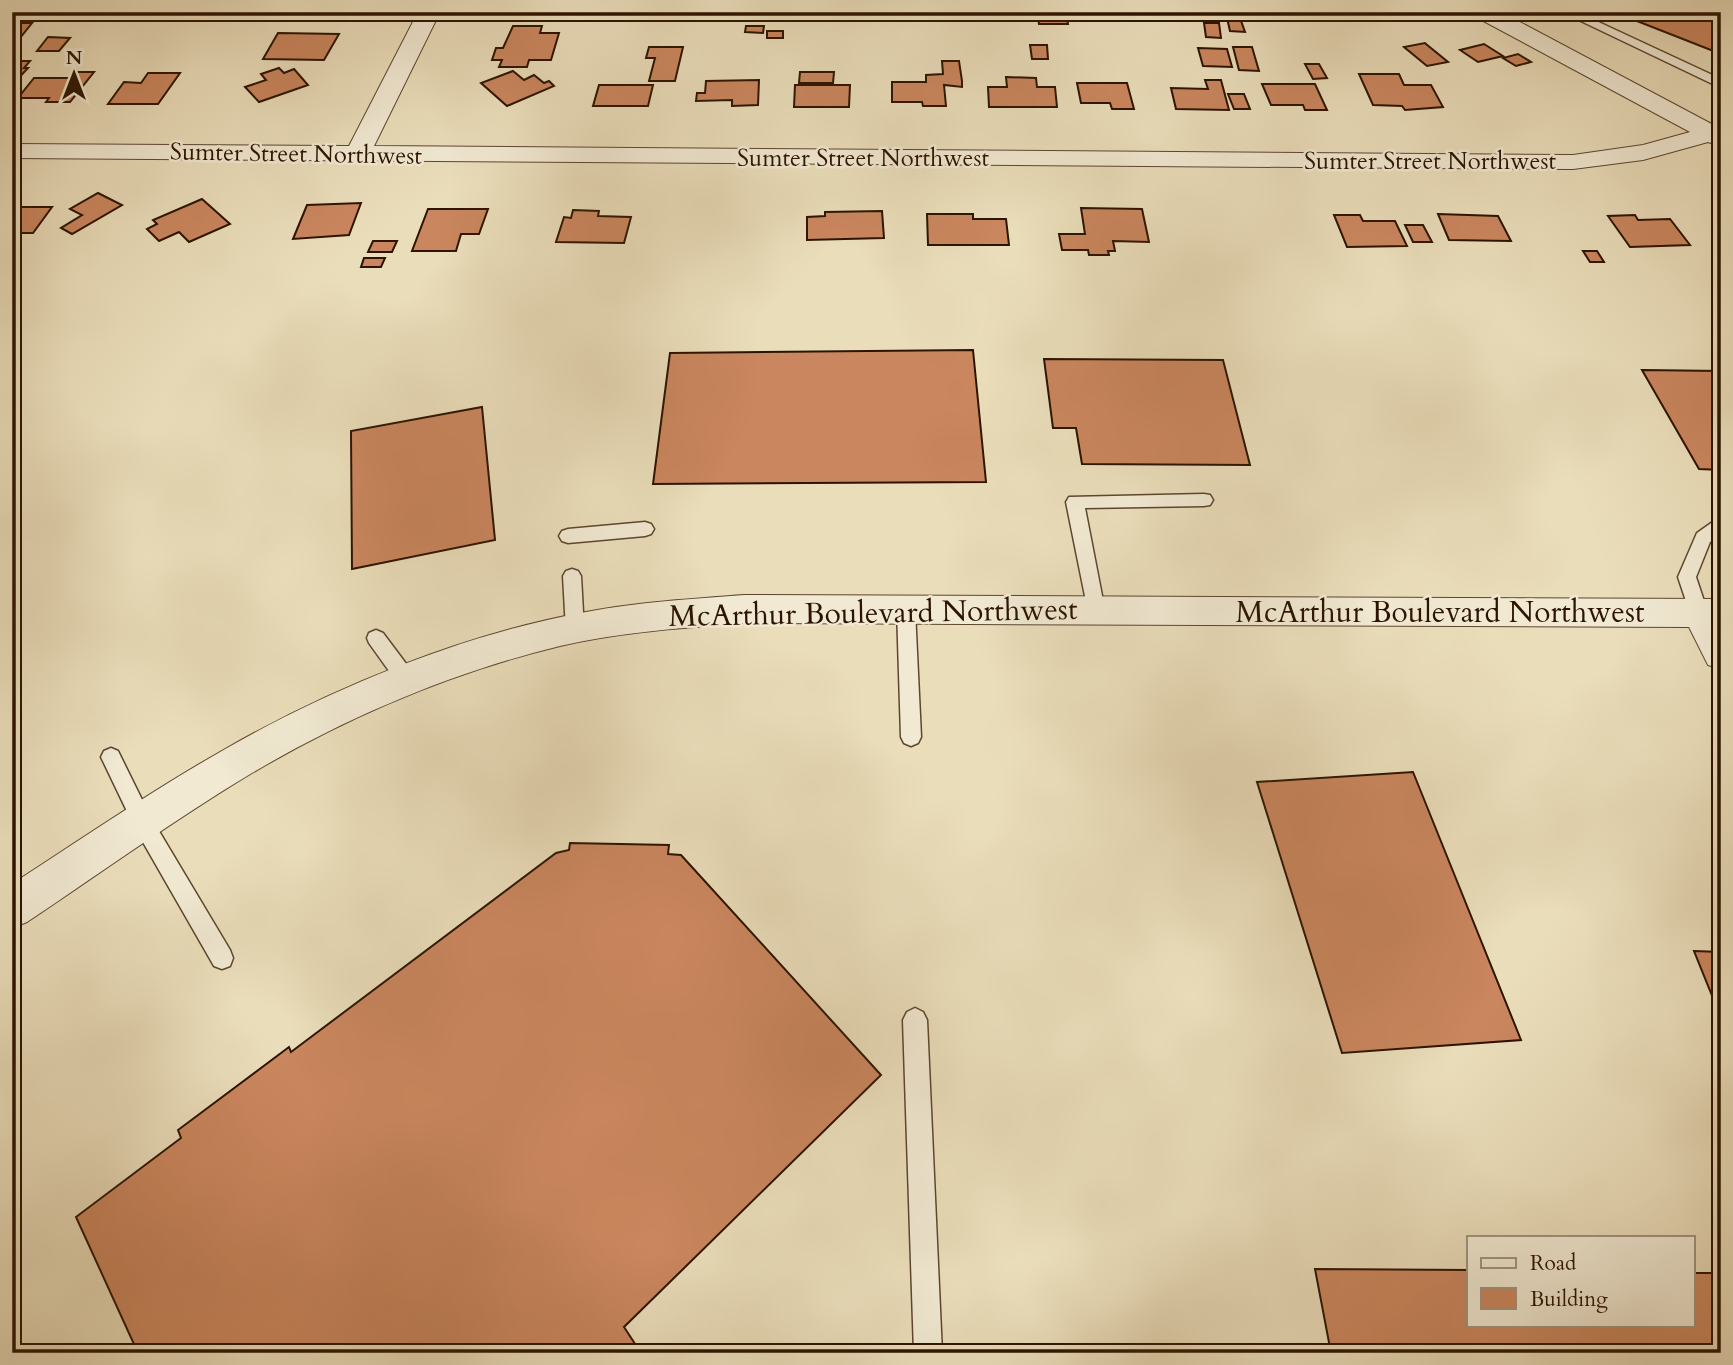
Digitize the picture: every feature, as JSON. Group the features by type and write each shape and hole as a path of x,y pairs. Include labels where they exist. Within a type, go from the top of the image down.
{"street":[{"path":"357,155 429,12"},
{"path":"1484,12 1717,133"},
{"name":"Sumter Street Northwest","path":"12,151 1573,162 1637,155 1717,133"},
{"name":"McArthur Boulevard Northwest","path":"12,908 274,741 407,679 537,637 641,617 744,609 1710,613"},
{"path":"1710,613 1721,654"}],"lane":[{"path":"1567,12 1721,84"},
{"path":"1096,611 1075,502 1204,500"},
{"path":"1710,613 1687,577 1703,538 1721,523"},
{"path":"568,536 645,529"},
{"path":"572,576 575,630"},
{"path":"906,610 911,737"},
{"path":"376,638 407,679"},
{"path":"111,757 143,823 222,958"},
{"path":"915,1020 928,1353"}],"building":[{"path":"632,12 678,12 677,15 631,15"},
{"path":"870,12 899,14 883,14 884,19 871,19"},
{"path":"1037,12 1066,12 1068,24 1039,24"},
{"path":"1354,12 1408,12 1407,19 1384,16 1384,19"},
{"path":"1614,12 1721,12 1721,54"},
{"path":"1227,18 1240,18 1245,32 1230,31"},
{"path":"12,23 32,23 20,38 12,38"},
{"path":"1204,23 1219,23 1221,38 1206,37"},
{"path":"513,26 542,26 540,33 559,33 551,60 529,60 527,67 499,67 502,60 492,60 496,48 503,48"},
{"path":"746,26 764,26 763,33 745,32"},
{"path":"767,31 783,31 783,38 767,38"},
{"path":"278,33 339,34 324,60 263,59"},
{"path":"48,37 70,38 59,51 37,51"},
{"path":"1425,43 1448,62 1427,66 1404,47"},
{"path":"1484,44 1503,56 1478,62 1460,50"},
{"path":"1030,45 1047,45 1048,59 1032,59"},
{"path":"649,47 683,47 675,81 649,81 655,58 646,58"},
{"path":"1233,47 1252,47 1259,71 1239,70"},
{"path":"1198,48 1227,49 1232,67 1203,66"},
{"path":"1518,54 1531,62 1516,66 1503,58"},
{"path":"12,61 30,61 24,68 28,68 15,82 12,82"},
{"path":"942,61 959,61 962,81 962,87 944,85 946,106 923,106 922,102 892,102 892,82 926,82 926,75 943,74"},
{"path":"1305,64 1319,64 1327,78 1313,79"},
{"path":"279,68 284,73 294,69 308,85 259,102 245,87 266,80 261,74"},
{"path":"513,71 524,80 534,75 544,83 549,81 554,86 507,106 481,83"},
{"path":"77,72 94,72 70,102 46,102 49,98 18,98 34,78 72,78"},
{"path":"800,72 834,72 833,83 799,83"},
{"path":"148,73 180,73 158,104 108,104 124,82 141,83"},
{"path":"1359,74 1399,74 1404,85 1431,85 1443,107 1405,110 1402,106 1373,105"},
{"path":"1006,77 1036,78 1037,87 1055,87 1057,107 989,107 988,87 1007,87"},
{"path":"759,80 758,105 732,106 732,100 696,101 697,93 705,93 706,81"},
{"path":"1205,80 1221,80 1229,110 1176,109 1171,88 1208,89"},
{"path":"1077,83 1127,83 1134,109 1112,109 1110,103 1081,103"},
{"path":"1262,84 1315,84 1327,110 1305,110 1303,105 1271,105"},
{"path":"599,85 653,85 648,106 593,106"},
{"path":"795,85 850,85 849,107 794,107"},
{"path":"1228,94 1244,94 1250,109 1234,109"},
{"path":"98,193 122,205 72,234 61,228 82,215 70,209"},
{"path":"202,199 230,224 189,242 179,232 159,241 147,229 157,224 153,220"},
{"path":"361,203 349,235 293,239 307,205"},
{"path":"12,207 52,207 33,233 12,233"},
{"path":"1081,208 1142,209 1149,242 1113,241 1115,251 1108,251 1109,255 1089,255 1088,250 1062,250 1059,234 1085,234"},
{"path":"428,209 488,209 479,234 461,234 456,251 412,251"},
{"path":"573,210 599,211 598,216 631,217 624,243 556,242 564,217 571,218"},
{"path":"882,211 884,238 807,240 807,217 825,216 825,212"},
{"path":"927,214 973,214 973,219 1006,219 1009,245 928,245"},
{"path":"1438,214 1498,216 1511,241 1449,240"},
{"path":"1334,215 1360,215 1363,221 1395,221 1407,246 1347,247"},
{"path":"1635,215 1638,220 1670,219 1690,245 1630,247 1608,216"},
{"path":"1405,225 1423,225 1432,242 1413,242"},
{"path":"373,241 397,241 392,252 368,252"},
{"path":"1583,251 1597,251 1604,262 1590,262"},
{"path":"364,258 385,258 381,267 361,267"},
{"path":"973,350 986,482 653,484 670,353"},
{"path":"1044,359 1223,360 1250,465 1082,464 1076,428 1053,428"},
{"path":"1642,370 1721,371 1721,470 1699,469"},
{"path":"482,407 495,540 352,569 351,431"},
{"path":"1413,772 1521,1040 1342,1053 1257,782"},
{"path":"570,843 669,845 668,854 681,855 881,1075 624,1327 641,1353 138,1353 76,1217 181,1138 178,1130 289,1047 291,1052 556,853 569,850"},
{"path":"1694,951 1721,952 1721,1008 1717,1008"},
{"path":"1315,1269 1467,1270 1467,1326 1694,1326 1694,1273 1721,1273 1721,1353 1331,1353"}]}
